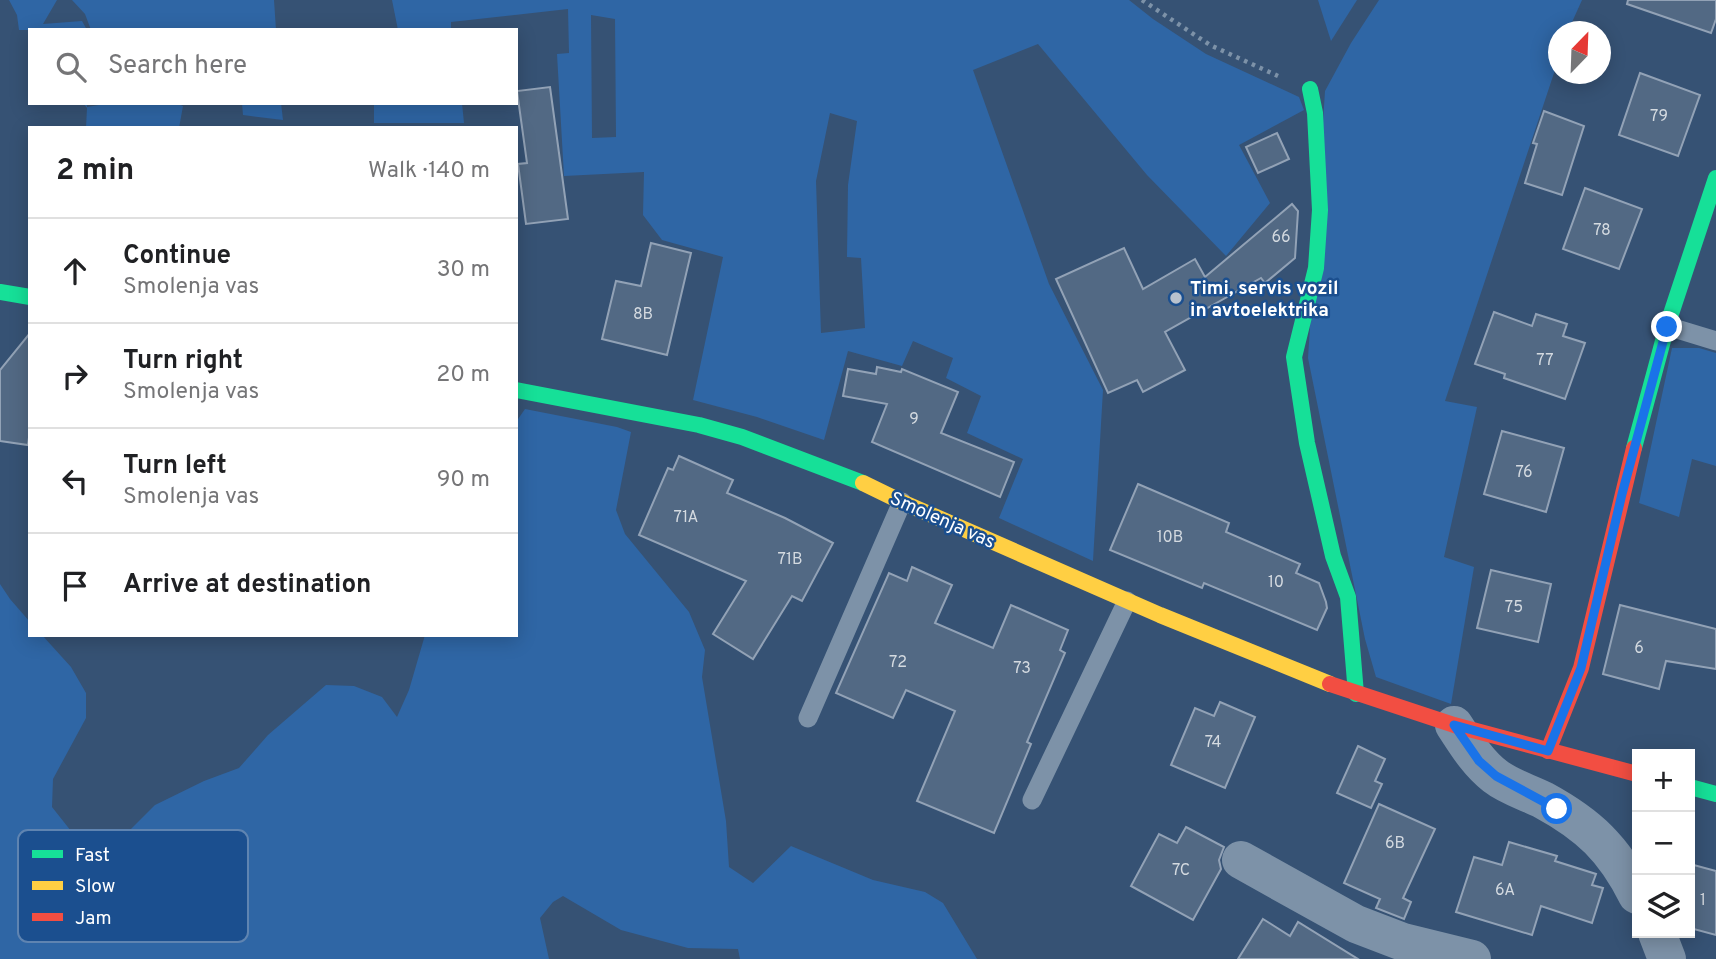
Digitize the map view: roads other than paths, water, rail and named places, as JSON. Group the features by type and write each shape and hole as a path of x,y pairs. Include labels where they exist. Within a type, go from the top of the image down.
{"main road":[{"path":"1310,89 1315,113 1320,209 1316,268 1294,357 1307,443 1333,556 1348,597 1356,694"},
{"path":"1548,751 1581,668 1622,494 1667,327 1716,180"},
{"path":"0,292 28,297"},
{"name":"Smolenja vas","path":"519,395 699,425 742,437 815,463 1127,601 1356,694 1454,725 1632,773"},
{"path":"1695,788 1716,794"}],"street":[{"path":"1454,725 1479,761 1496,776 1577,820 1603,842 1632,884"},
{"path":"1241,860 1356,923 1403,942 1472,959"},
{"path":"1659,938 1667,959"}],"lane":[{"path":"1667,327 1716,341"},
{"path":"808,718 902,502"},
{"path":"1032,800 1127,601"}],"place":[{"name":"Timi, servis vozil in avtoelektrika","path":"1176,298"}]}
